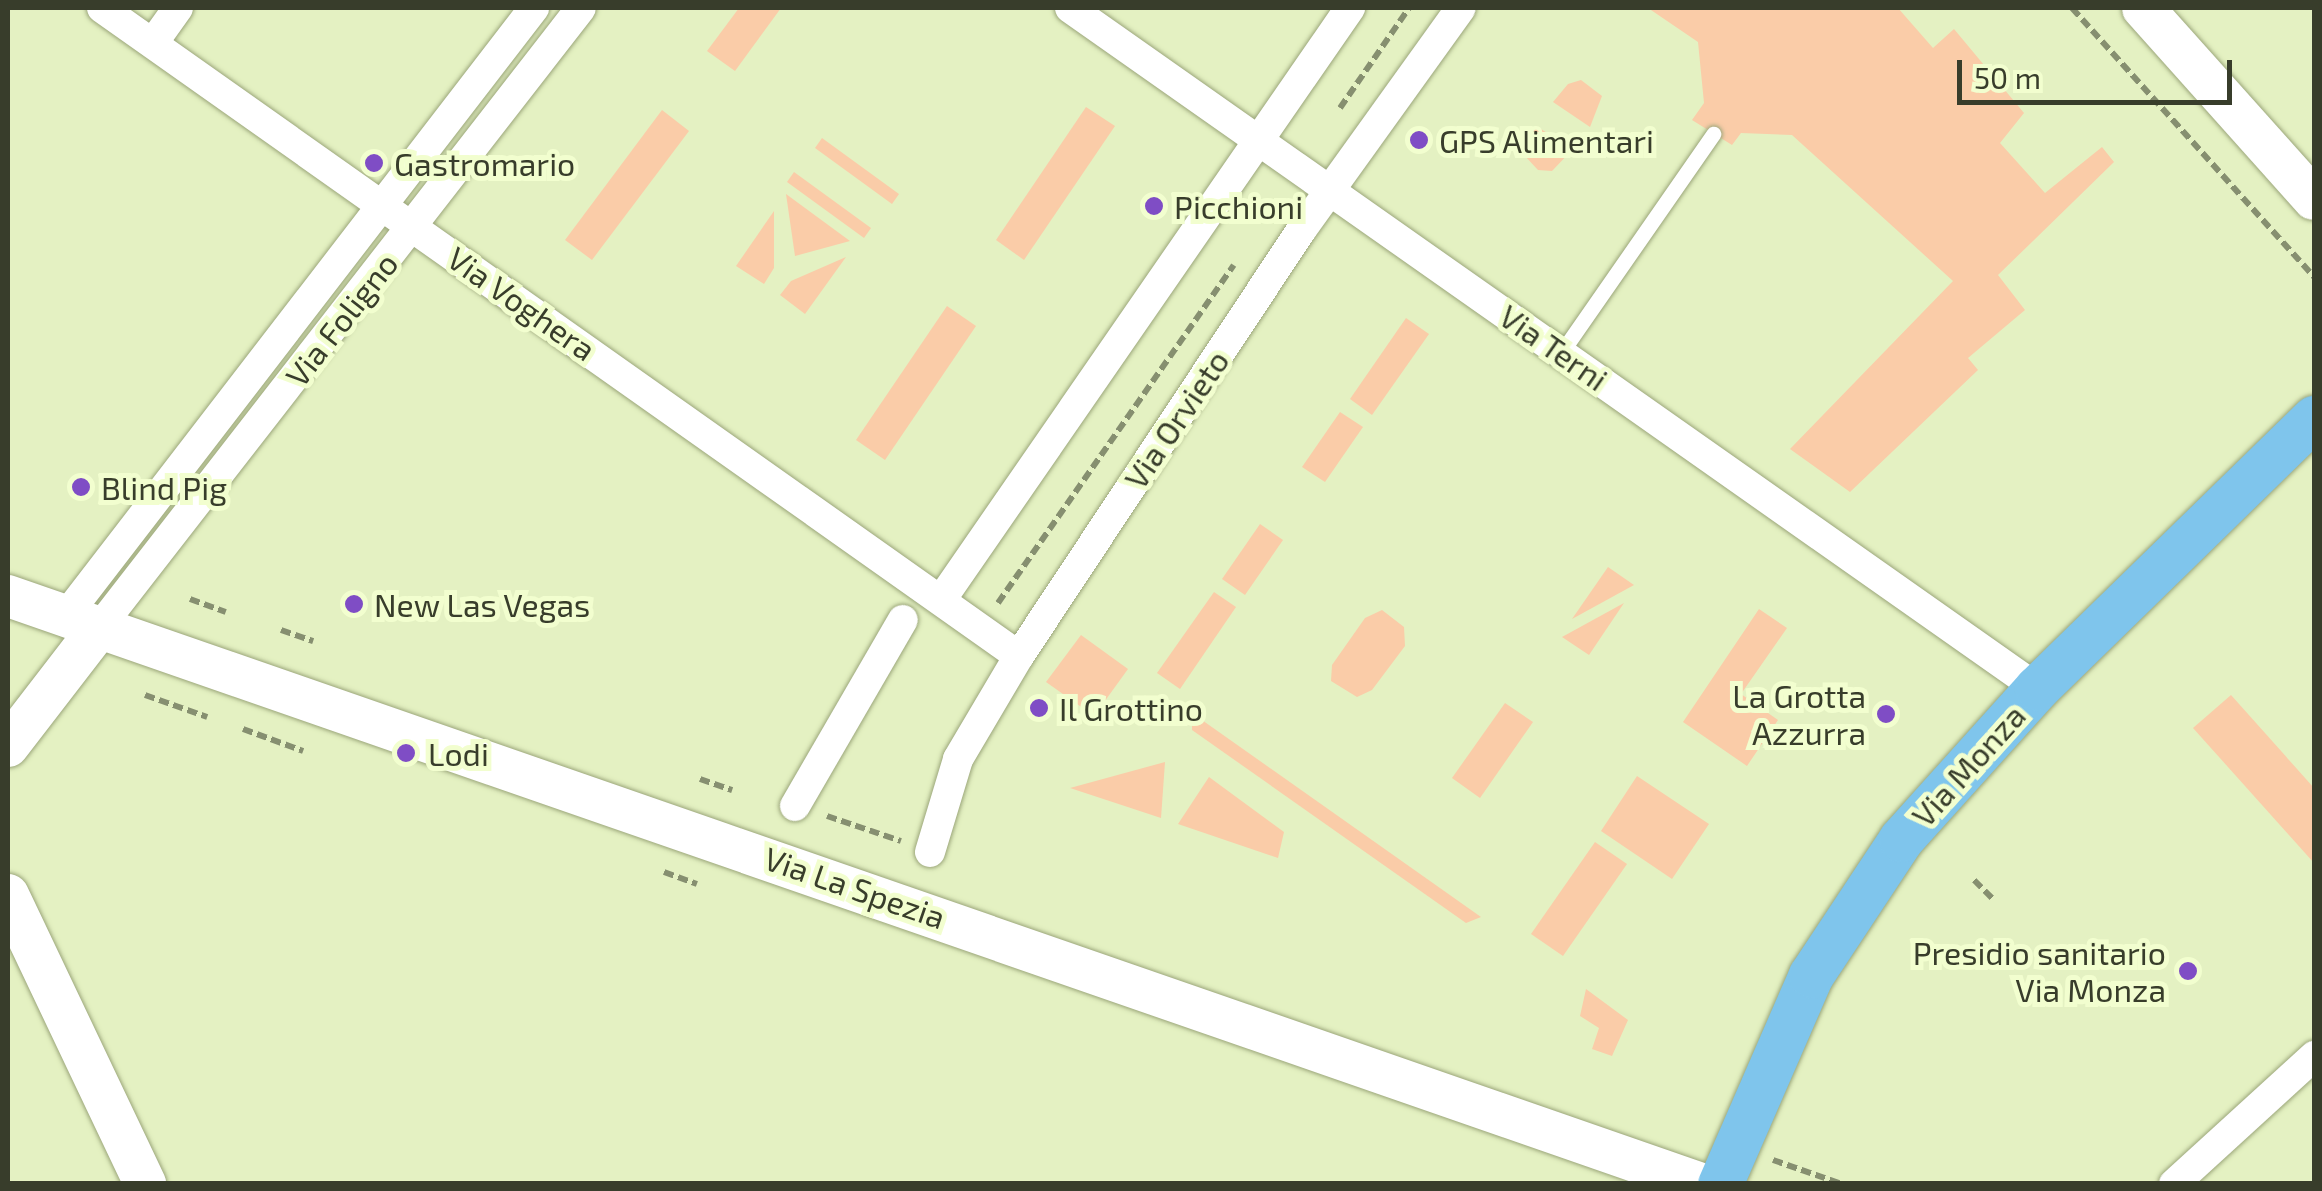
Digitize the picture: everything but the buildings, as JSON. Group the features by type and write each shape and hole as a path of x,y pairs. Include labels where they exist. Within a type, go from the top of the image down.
{"main road":[{"path":"2143,8 2314,199"},
{"name":"Via Monza","path":"1727,1165 1844,918 1901,839 2037,688 2314,418"},
{"name":"Via La Spezia","path":"8,596 1702,1184"},
{"path":"8,746 82,622"},
{"path":"8,895 145,1184"}],"street":[{"name":"Via Voghera","path":"102,8 1019,656"},
{"path":"153,43 178,8"},
{"name":"Via Foligno","path":"82,622 384,204 534,8"},
{"name":"Via Foligno","path":"82,622 414,226 581,8"},
{"name":"Via Terni","path":"1070,8 2037,688"},
{"path":"942,600 1350,8"},
{"name":"Via Orvieto","path":"930,852 958,759 1019,656 1331,191 1461,8"},
{"path":"796,806 902,620"},
{"path":"2174,1184 2314,1056"}],"lane":[{"path":"1561,352 1714,134"}],"path":[{"path":"1340,108 1409,8"},
{"path":"2072,8 2314,277"},
{"path":"994,608 1237,260"},
{"path":"190,599 226,612"},
{"path":"282,630 313,642"},
{"path":"145,694 207,717"},
{"path":"244,729 303,751"},
{"path":"700,779 732,790"},
{"path":"796,806 930,852"},
{"path":"664,872 697,884"},
{"path":"1974,880 1994,900"},
{"path":"1727,1165 1842,1184"}],"shaded area":[{"path":"739,8 781,8 735,71 707,51"},
{"path":"1648,8 1898,8 1933,48 1954,29 2024,113 2000,143 2045,193 2102,147 2114,162 1998,275 2025,310 1968,358 1978,370 1850,492 1790,449 1953,281 1792,135 1741,133 1732,145 1692,120 1704,103 1698,42"},
{"path":"1581,80 1602,96 1590,127 1553,102 1568,84"},
{"path":"1086,107 1115,126 1024,260 996,240"},
{"path":"662,110 689,131 592,260 565,240"},
{"path":"1536,126 1573,149 1552,171 1538,170 1524,155"},
{"path":"822,138 899,194 892,204 815,148"},
{"path":"794,172 871,228 864,238 787,182"},
{"path":"786,194 850,241 795,256"},
{"path":"774,211 774,268 764,284 736,266"},
{"path":"846,257 805,314 780,295 791,281"},
{"path":"947,306 976,326 885,460 856,440"},
{"path":"1406,318 1429,334 1372,415 1350,399"},
{"path":"1340,412 1363,427 1325,482 1302,467"},
{"path":"1260,524 1283,540 1245,595 1222,579"},
{"path":"1608,567 1634,585 1572,619"},
{"path":"1214,592 1236,607 1180,689 1157,673"},
{"path":"1624,603 1589,655 1562,637"},
{"path":"1759,609 1787,628 1741,694 1778,720 1747,766 1683,722"},
{"path":"1382,610 1404,627 1405,646 1372,690 1357,697 1331,681 1332,665 1365,618"},
{"path":"1081,635 1128,669 1094,716 1046,682"},
{"path":"2231,695 2314,788 2314,863 2193,728"},
{"path":"1505,703 1533,722 1480,798 1452,778"},
{"path":"1192,713 1481,917 1466,923 1192,730"},
{"path":"1165,762 1161,818 1070,788"},
{"path":"1637,776 1709,824 1672,879 1601,831"},
{"path":"1209,777 1284,832 1278,858 1178,824"},
{"path":"1595,842 1627,864 1563,956 1531,934"},
{"path":"1586,989 1628,1020 1612,1056 1592,1049 1599,1028 1580,1016"}],"place":[{"name":"GPS Alimentari","path":"1419,140"},
{"name":"Gastromario","path":"374,163"},
{"name":"Picchioni","path":"1154,206"},
{"name":"Blind Pig","path":"81,487"},
{"name":"New Las Vegas","path":"354,604"},
{"name":"Il Grottino","path":"1039,708"},
{"name":"La Grotta Azzurra","path":"1886,714"},
{"name":"Lodi","path":"406,753"},
{"name":"Presidio sanitario Via Monza","path":"2188,971"}]}
